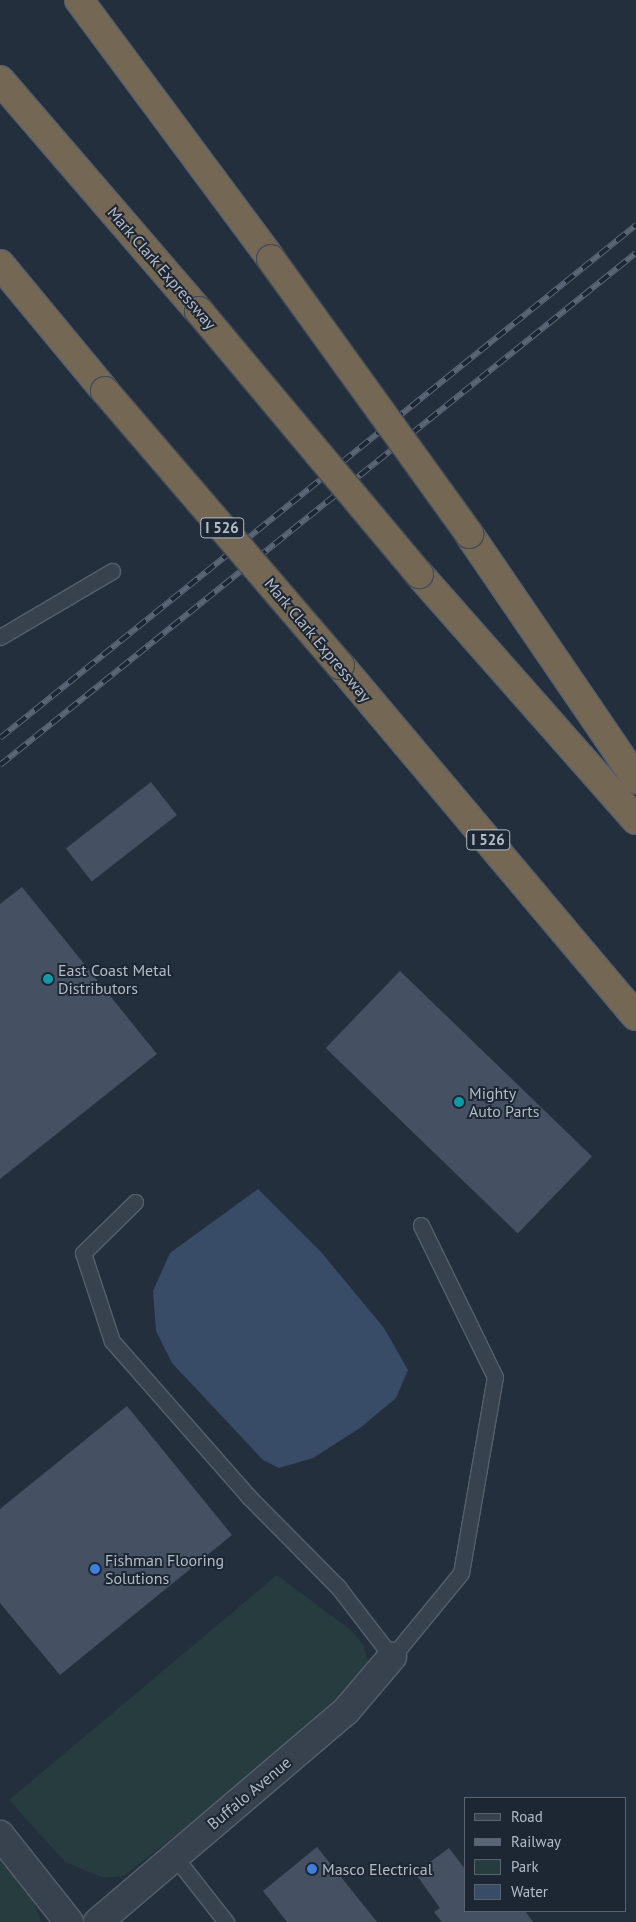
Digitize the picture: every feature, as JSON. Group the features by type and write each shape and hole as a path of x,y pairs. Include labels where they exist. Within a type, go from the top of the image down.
{"highway":[{"path":"79,0 271,259 469,534 636,779"},
{"name":"Mark Clark Expressway","path":"0,80 199,311 419,574 636,820"},
{"name":"Mark Clark Expressway","path":"0,264 105,391 340,665 636,1016"},
{"path":"0,286 105,391"}],"street":[{"name":"Buffalo Avenue","path":"98,1922 346,1711 392,1657"},
{"path":"0,1835 69,1922"}],"lane":[{"path":"0,637 112,571"},
{"path":"136,1202 82,1253 112,1341 249,1497 338,1587 392,1657 461,1573 495,1377 421,1225"},
{"path":"175,1857 226,1922"}],"green space":[{"path":"277,1575 352,1631 364,1646 371,1673 262,1767 124,1876 104,1878 65,1862 9,1800"},
{"path":"0,1855 33,1897 41,1922 0,1922"}],"water":[{"path":"258,1189 321,1252 384,1328 408,1370 396,1398 360,1428 313,1458 279,1468 263,1460 172,1363 156,1331 153,1291 170,1253"}],"building":[{"path":"151,782 177,815 92,882 66,848"},
{"name":"East Coast Metal Distributors","path":"22,887 157,1054 0,1179 0,904"},
{"name":"Mighty Auto Parts","path":"400,971 592,1156 518,1233 326,1048"},
{"name":"Fishman Flooring Solutions","path":"127,1406 232,1535 60,1675 0,1603 0,1509"},
{"name":"Masco Electrical","path":"317,1847 377,1922 287,1922 263,1891"},
{"path":"449,1848 464,1868 464,1912 526,1912 533,1922 442,1922 434,1912 440,1908 415,1873"}],"railway":[{"path":"0,738 636,225"},
{"path":"0,765 636,253"}],"place":[{"name":"East Coast Metal Distributors","path":"48,979"},
{"name":"Mighty Auto Parts","path":"459,1102"},
{"name":"Fishman Flooring Solutions","path":"95,1569"},
{"name":"Masco Electrical","path":"312,1869"}]}
